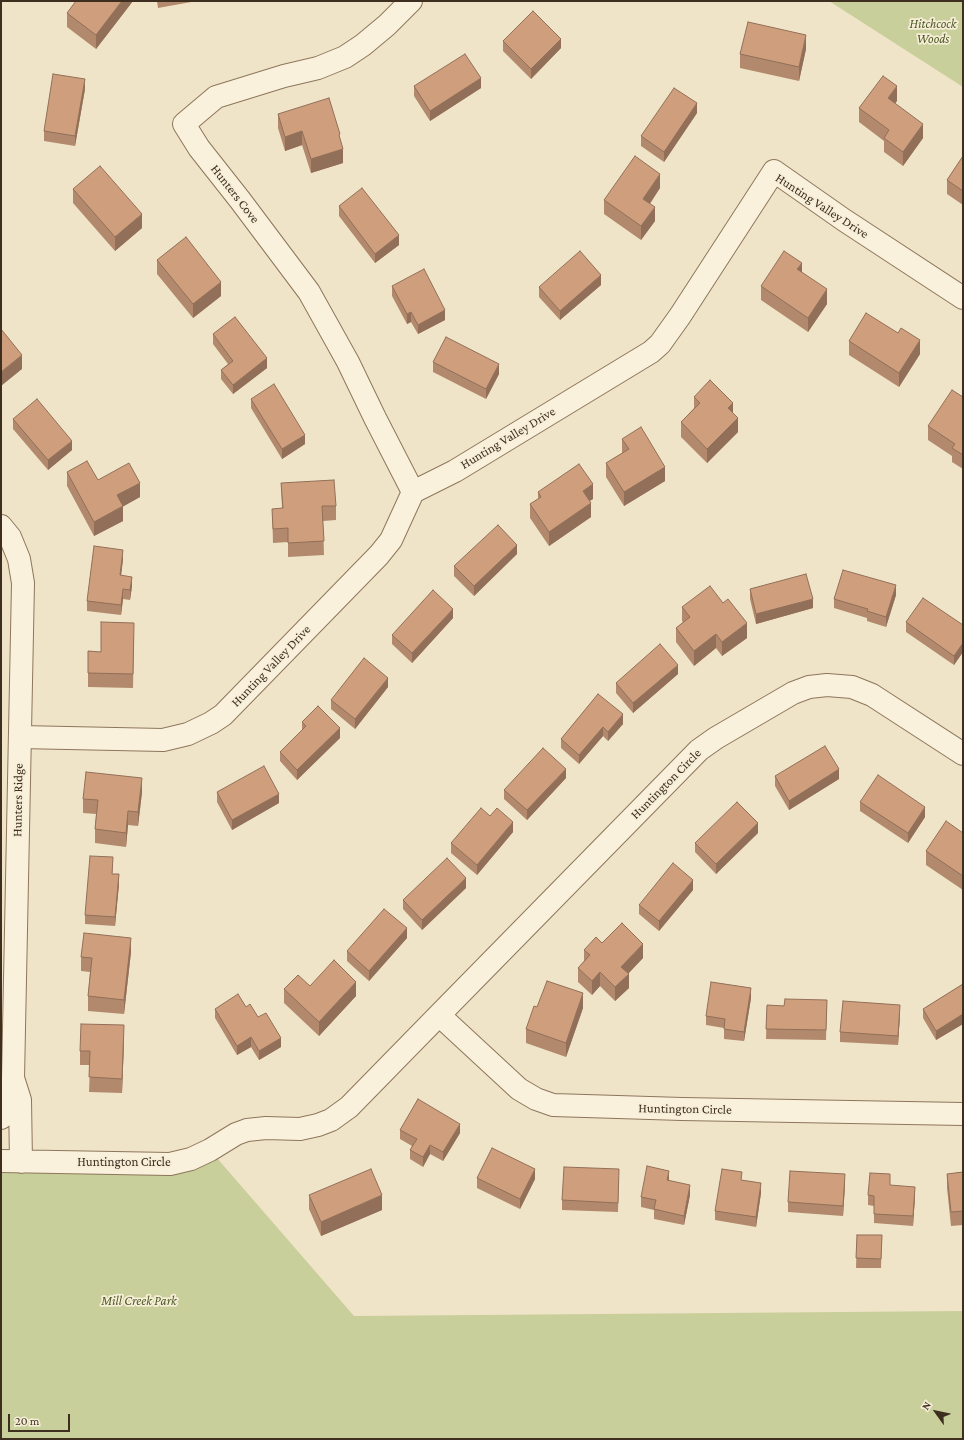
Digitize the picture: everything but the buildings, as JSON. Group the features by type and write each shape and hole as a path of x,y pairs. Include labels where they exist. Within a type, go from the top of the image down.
{"street":[{"name":"Hunters Cove","path":"411,1 387,25 363,45 345,57 318,68 284,76 216,97 184,124 199,148 309,292 348,362 413,492"},
{"name":"Hunting Valley Drive","path":"20,737 163,740 188,734 211,723 223,715 379,555 391,540 413,492 455,471 651,352 660,344 680,316 774,171 844,220 963,298"},
{"name":"Hunters Ridge","path":"1,526 10,537 19,559 23,583 13,1078 20,1100 11,1162"},
{"name":"Huntington Circle","path":"11,1162 170,1164 191,1159 210,1150 236,1134 247,1130 266,1128 300,1129 331,1120 349,1107 699,750 716,738 793,693 809,687 827,684 852,687 872,695 963,754"},
{"name":"Huntington Circle","path":"439,1015 519,1089 536,1099 553,1105 963,1114"},
{"name":"Hunters Ridge","path":"1,1118 5,1097 13,1078"}],"green space":[{"name":"Hitchcock Woods","path":"829,1 963,1 963,87"},
{"name":"Mill Creek Park","path":"210,1150 354,1316 963,1311 963,1439 1,1439 1,1161 170,1164"}]}
